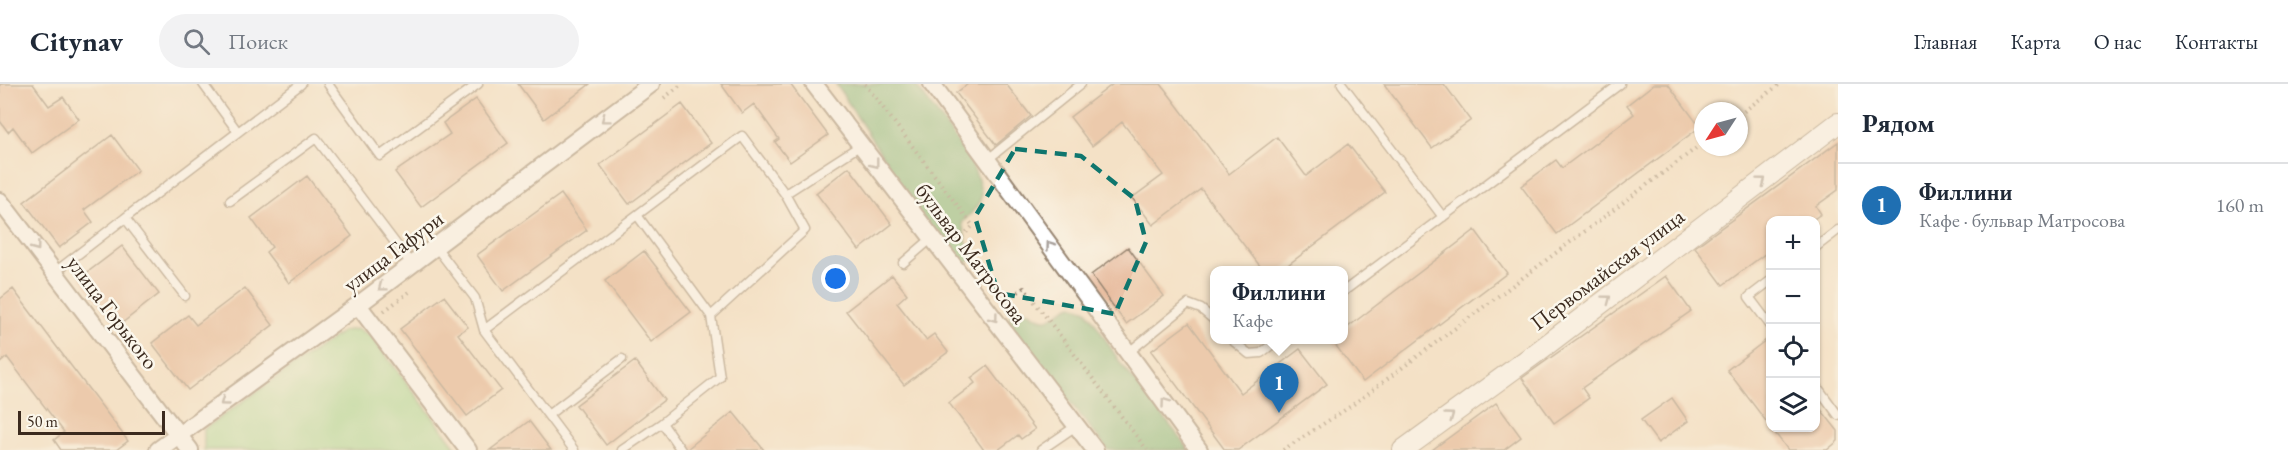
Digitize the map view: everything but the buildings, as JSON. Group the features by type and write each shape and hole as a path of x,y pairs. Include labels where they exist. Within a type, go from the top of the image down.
{"street":[{"name":"бульвар Матросова","path":"814,84 1095,450"},
{"path":"932,84 1199,450"},
{"name":"улица Гафури","path":"158,450 436,247 641,87"},
{"name":"Первомайская улица","path":"1403,450 1536,353 1838,123"},
{"name":"улица Горького","path":"0,201 190,450"},
{"path":"358,305 468,450"}],"lane":[{"path":"203,84 238,132"},
{"path":"55,272 301,84"},
{"path":"328,84 380,156 478,84"},
{"path":"987,160 1081,84"},
{"path":"1342,84 1443,217"},
{"path":"1603,84 1609,92"},
{"path":"1348,288 1620,84"},
{"path":"484,330 742,136 785,194 805,230 711,316"},
{"path":"230,201 316,138 412,265"},
{"path":"785,194 861,145"},
{"path":"622,450 662,423 720,377 711,316 637,215"},
{"path":"125,218 185,296"},
{"path":"1820,243 1838,230"},
{"path":"903,263 932,238"},
{"path":"436,247 476,298 484,330 574,450"},
{"path":"1766,283 1749,297 1766,320"},
{"path":"1128,352 1188,304 1210,316"},
{"path":"1238,344 1249,354 1261,353 1272,344"},
{"path":"548,415 622,359"},
{"path":"1820,392 1838,415"},
{"path":"662,423 681,450"},
{"path":"1041,450 1076,426"}],"path":[{"path":"865,84 973,226 956,239 962,248"},
{"path":"1748,108 1780,84"},
{"path":"1283,450 1360,399 1694,150"},
{"path":"997,294 1004,303 1024,288 1147,450"}],"highlighted area":[{"path":"1015,149 1081,156 1135,199 1146,242 1115,314 998,293 975,217"}],"green space":[{"path":"836,84 915,84 956,139 974,171 980,185 981,197 976,207 962,223 971,259 963,267 921,216"},
{"path":"1072,305 1087,310 1121,364 1190,450 1108,450 1019,338 1009,318 1018,309 1023,309 1042,319 1047,319"},
{"path":"357,329 371,336 458,450 204,450 204,429 343,331"}],"place":[{"name":"Филлини","path":"1279,413"}]}
